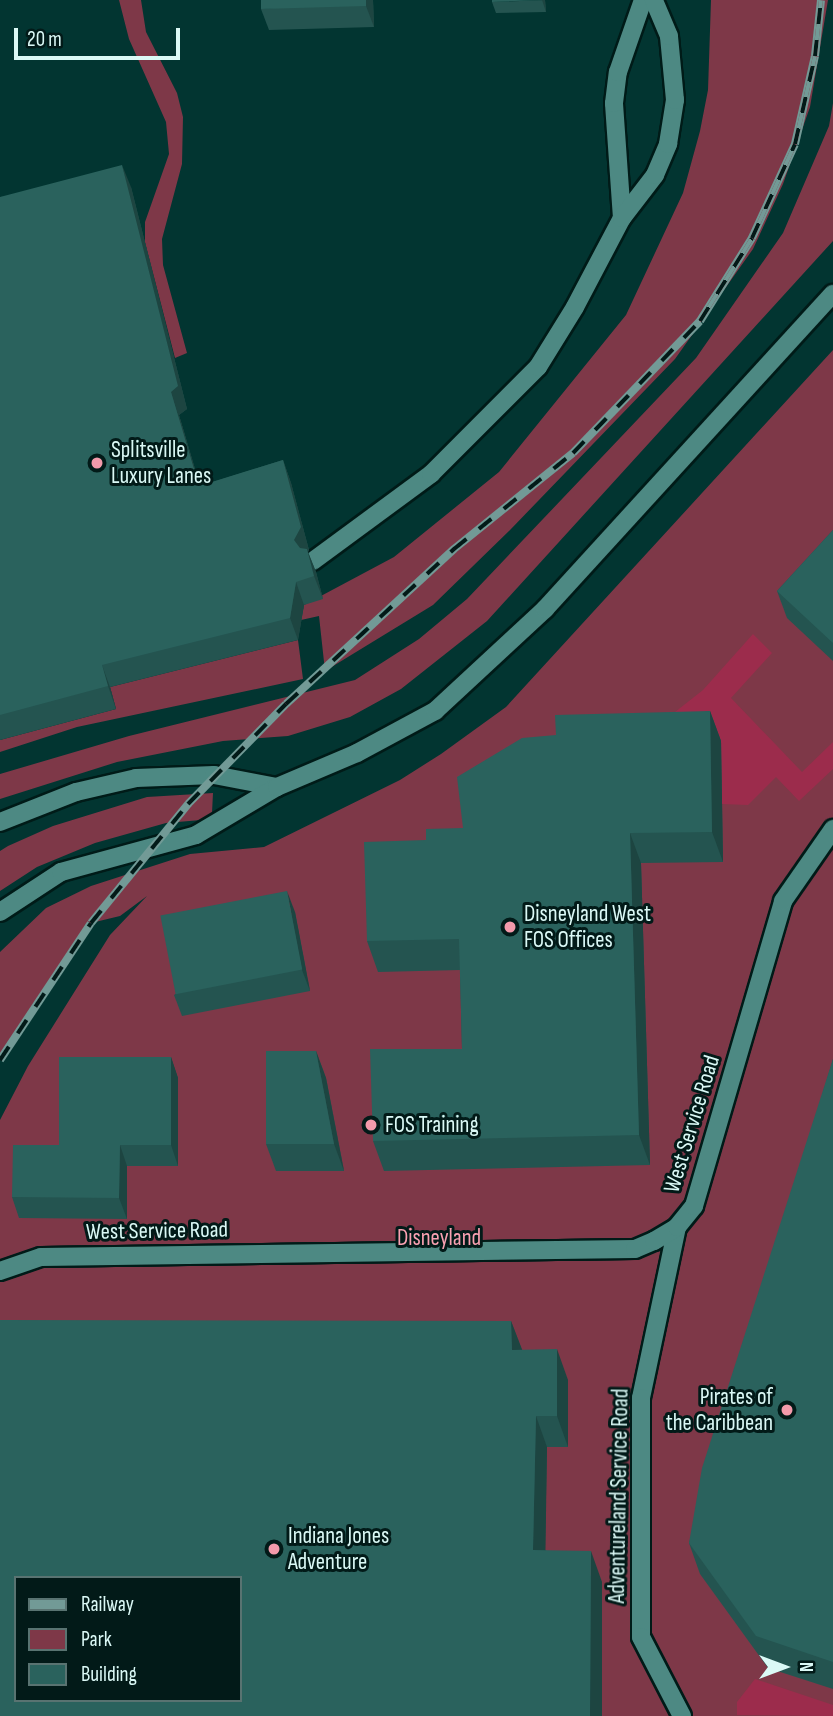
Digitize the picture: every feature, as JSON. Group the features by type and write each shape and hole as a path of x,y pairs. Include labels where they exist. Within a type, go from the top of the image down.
{"lane":[{"path":"622,218 614,103 618,72 643,0"},
{"path":"313,561 431,474 538,367 622,218 655,175 668,144 675,100 669,36 654,0"},
{"path":"0,912 61,872 196,835 277,787 357,753 435,710 545,609 833,294"},
{"path":"0,822 76,792 136,778 214,775 277,787"},
{"name":"West Service Road","path":"0,1271 41,1257 635,1249 677,1227 694,1206 705,1178 783,901 833,829"},
{"name":"Adventureland Service Road","path":"677,1227 641,1398 641,1637 682,1716"}],"green space":[{"path":"119,0 141,0 146,32 177,93 183,117 182,164 162,239 163,265 187,353 175,358 145,242 145,222 169,154 166,122 129,39"},
{"path":"711,0 828,0 810,107 783,184 753,249 675,359 511,529 433,605 325,671 319,616 301,620 304,605 394,557 499,472 626,315 683,193 700,131 708,90"},
{"path":"833,103 833,241 487,621 401,689 350,717 288,736 223,741 117,762 0,799 0,774 129,736 355,680 419,639 467,599 696,358 783,233 829,126"},
{"name":"Disneyland","path":"833,350 833,1716 0,1716 0,1120 28,1066 110,935 147,896 120,916 91,923 0,1060 0,952 46,908 91,886 190,854 264,847 400,780 506,707"},
{"path":"298,640 303,679 77,727 0,752 0,740 116,709 110,687"},
{"path":"213,793 212,813 201,820 166,823 95,843 37,867 0,891 0,851 8,846 53,826 147,797"}],"shaded area":[{"path":"753,634 772,653 731,698 802,772 833,742 833,769 799,801 776,777 748,805 722,804 720,742 675,742 675,712 703,690"},
{"path":"755,1679 833,1705 833,1716 737,1715 737,1702"}],"building":[{"path":"261,0 366,0 366,6 261,9"},
{"path":"492,0 542,0 492,2"},
{"name":"Splitsville Luxury Lanes","path":"122,165 178,386 171,392 199,486 283,460 301,527 294,540 300,548 307,549 314,576 296,582 290,618 102,665 108,686 0,715 0,197"},
{"path":"833,530 833,643 777,591"},
{"name":"Disneyland West FOS Offices","path":"710,711 712,832 630,833 639,1135 373,1141 370,1049 462,1049 459,939 367,941 364,842 426,840 426,829 463,828 457,777 522,738 556,735 555,715"},
{"path":"287,891 302,970 176,994 160,916"},
{"path":"266,1051 316,1051 334,1144 266,1144"},
{"path":"59,1057 171,1057 171,1145 120,1145 119,1198 12,1197 13,1145 59,1145"},
{"name":"Pirates of the Caribbean","path":"833,1059 833,1662 756,1636 689,1543 702,1468"},
{"name":"Indiana Jones Adventure","path":"0,1320 511,1321 512,1350 557,1349 557,1416 536,1416 533,1550 591,1551 590,1716 0,1716"}],"railway":[{"path":"0,1060 91,923 188,804 286,704 454,549 573,453 700,321 752,238 795,144 815,56 821,0"}],"place":[{"name":"Splitsville Luxury Lanes","path":"97,463"},
{"name":"Disneyland West FOS Offices","path":"510,927"},
{"name":"FOS Training","path":"371,1125"},
{"name":"Pirates of the Caribbean","path":"787,1410"},
{"name":"Indiana Jones Adventure","path":"274,1549"}]}
